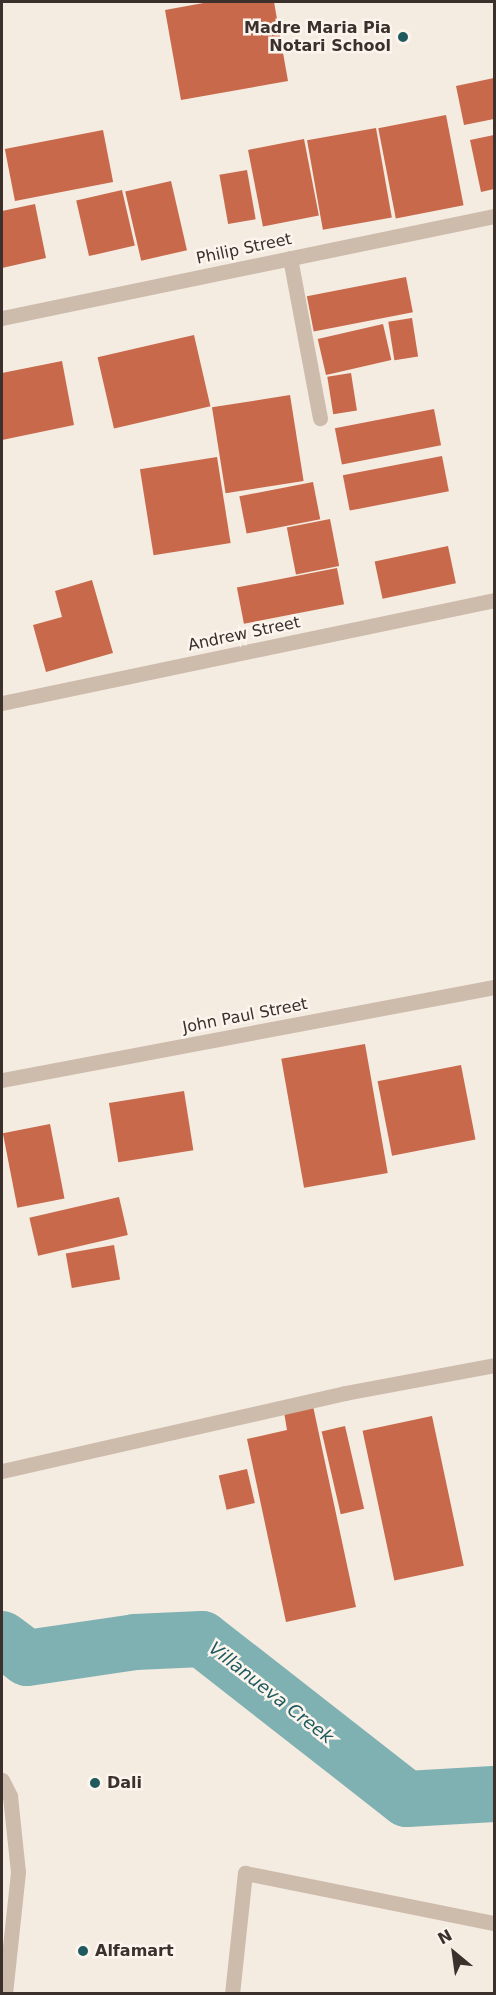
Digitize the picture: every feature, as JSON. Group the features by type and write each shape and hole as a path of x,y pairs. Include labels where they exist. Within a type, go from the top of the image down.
{"street":[{"name":"Philip Street","path":"2,318 495,216"},
{"path":"290,258 320,418"},
{"name":"Andrew Street","path":"2,704 495,600"},
{"name":"John Paul Street","path":"2,1080 495,987"},
{"path":"2,1471 345,1393 495,1365"},
{"path":"2,1780 10,1796 18,1872 5,1994"},
{"path":"232,1994 245,1873 495,1923"}],"building":[{"path":"209,2 274,2 288,81 181,100 165,10"},
{"path":"494,78 494,119 464,125 456,86"},
{"path":"446,115 464,205 396,218 378,128"},
{"path":"376,128 392,218 323,230 307,140"},
{"path":"103,130 113,182 15,201 5,149"},
{"path":"494,135 494,189 481,192 470,140"},
{"path":"304,139 319,216 263,226 248,150"},
{"path":"247,170 256,219 228,224 219,175"},
{"path":"171,181 187,250 141,261 125,192"},
{"path":"122,190 135,246 89,256 76,201"},
{"path":"35,204 46,258 2,268 2,211"},
{"path":"406,277 413,312 314,332 307,296"},
{"path":"412,318 418,357 394,360 388,322"},
{"path":"383,324 391,360 326,375 318,339"},
{"path":"194,335 210,406 114,428 98,357"},
{"path":"62,361 74,425 2,440 2,373"},
{"path":"351,373 357,411 333,414 327,377"},
{"path":"290,395 304,481 226,493 212,407"},
{"path":"434,409 441,445 342,465 335,428"},
{"path":"442,456 449,491 350,511 343,475"},
{"path":"217,457 231,543 154,555 140,469"},
{"path":"313,482 320,519 247,534 239,496"},
{"path":"330,519 339,566 296,575 287,527"},
{"path":"448,546 456,583 383,599 375,562"},
{"path":"337,568 344,604 244,624 237,587"},
{"path":"92,580 113,653 46,672 33,625 62,617 55,591"},
{"path":"365,1044 388,1173 304,1188 281,1059"},
{"path":"461,1065 476,1140 392,1156 378,1081"},
{"path":"184,1091 193,1150 118,1162 109,1103"},
{"path":"50,1124 65,1199 17,1208 3,1133"},
{"path":"119,1197 128,1235 38,1256 29,1218"},
{"path":"114,1245 120,1279 72,1288 66,1254"},
{"path":"313,1406 356,1607 286,1622 247,1439 287,1430 284,1412"},
{"path":"432,1416 464,1566 394,1580 363,1431"},
{"path":"345,1426 364,1509 341,1514 322,1431"},
{"path":"247,1469 255,1503 227,1510 219,1476"}],"waterway":[{"name":"Villanueva Creek","path":"2,1639 27,1658 135,1642 202,1639 407,1799 494,1794"}],"place":[{"name":"Madre Maria Pia Notari School","path":"403,37"},
{"name":"Dali","path":"95,1783"},
{"name":"Alfamart","path":"83,1951"}]}
